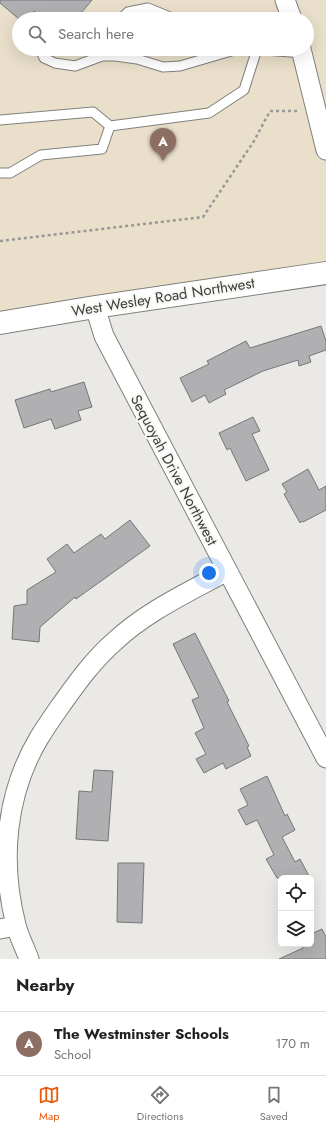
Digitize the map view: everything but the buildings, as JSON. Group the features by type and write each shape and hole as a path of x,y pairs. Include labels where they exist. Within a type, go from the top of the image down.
{"street":[{"path":"285,0 289,12"},
{"path":"303,56 326,150"},
{"name":"West Wesley Road Northwest","path":"0,323 95,306 326,273"},
{"name":"Sequoyah Drive Northwest","path":"95,306 104,336 326,758"},
{"path":"29,959 8,928 6,856 8,831 18,783 39,738 81,676 115,640 151,613 227,571"}],"lane":[{"path":"128,12 148,8 157,12"},
{"path":"43,56 44,58 55,63 75,66 102,56"},
{"path":"127,56 163,67 180,66 214,56"},
{"path":"0,120 94,112 110,126 209,113 244,90 255,56"},
{"path":"0,173 10,173 41,155 102,149 110,126"}],"path":[{"path":"0,241 203,217 254,142 270,112 317,111"}],"shaded area":[{"path":"0,0 326,0 326,273 0,323"}],"place":[{"name":"The Westminster Schools","path":"163,161"}]}
